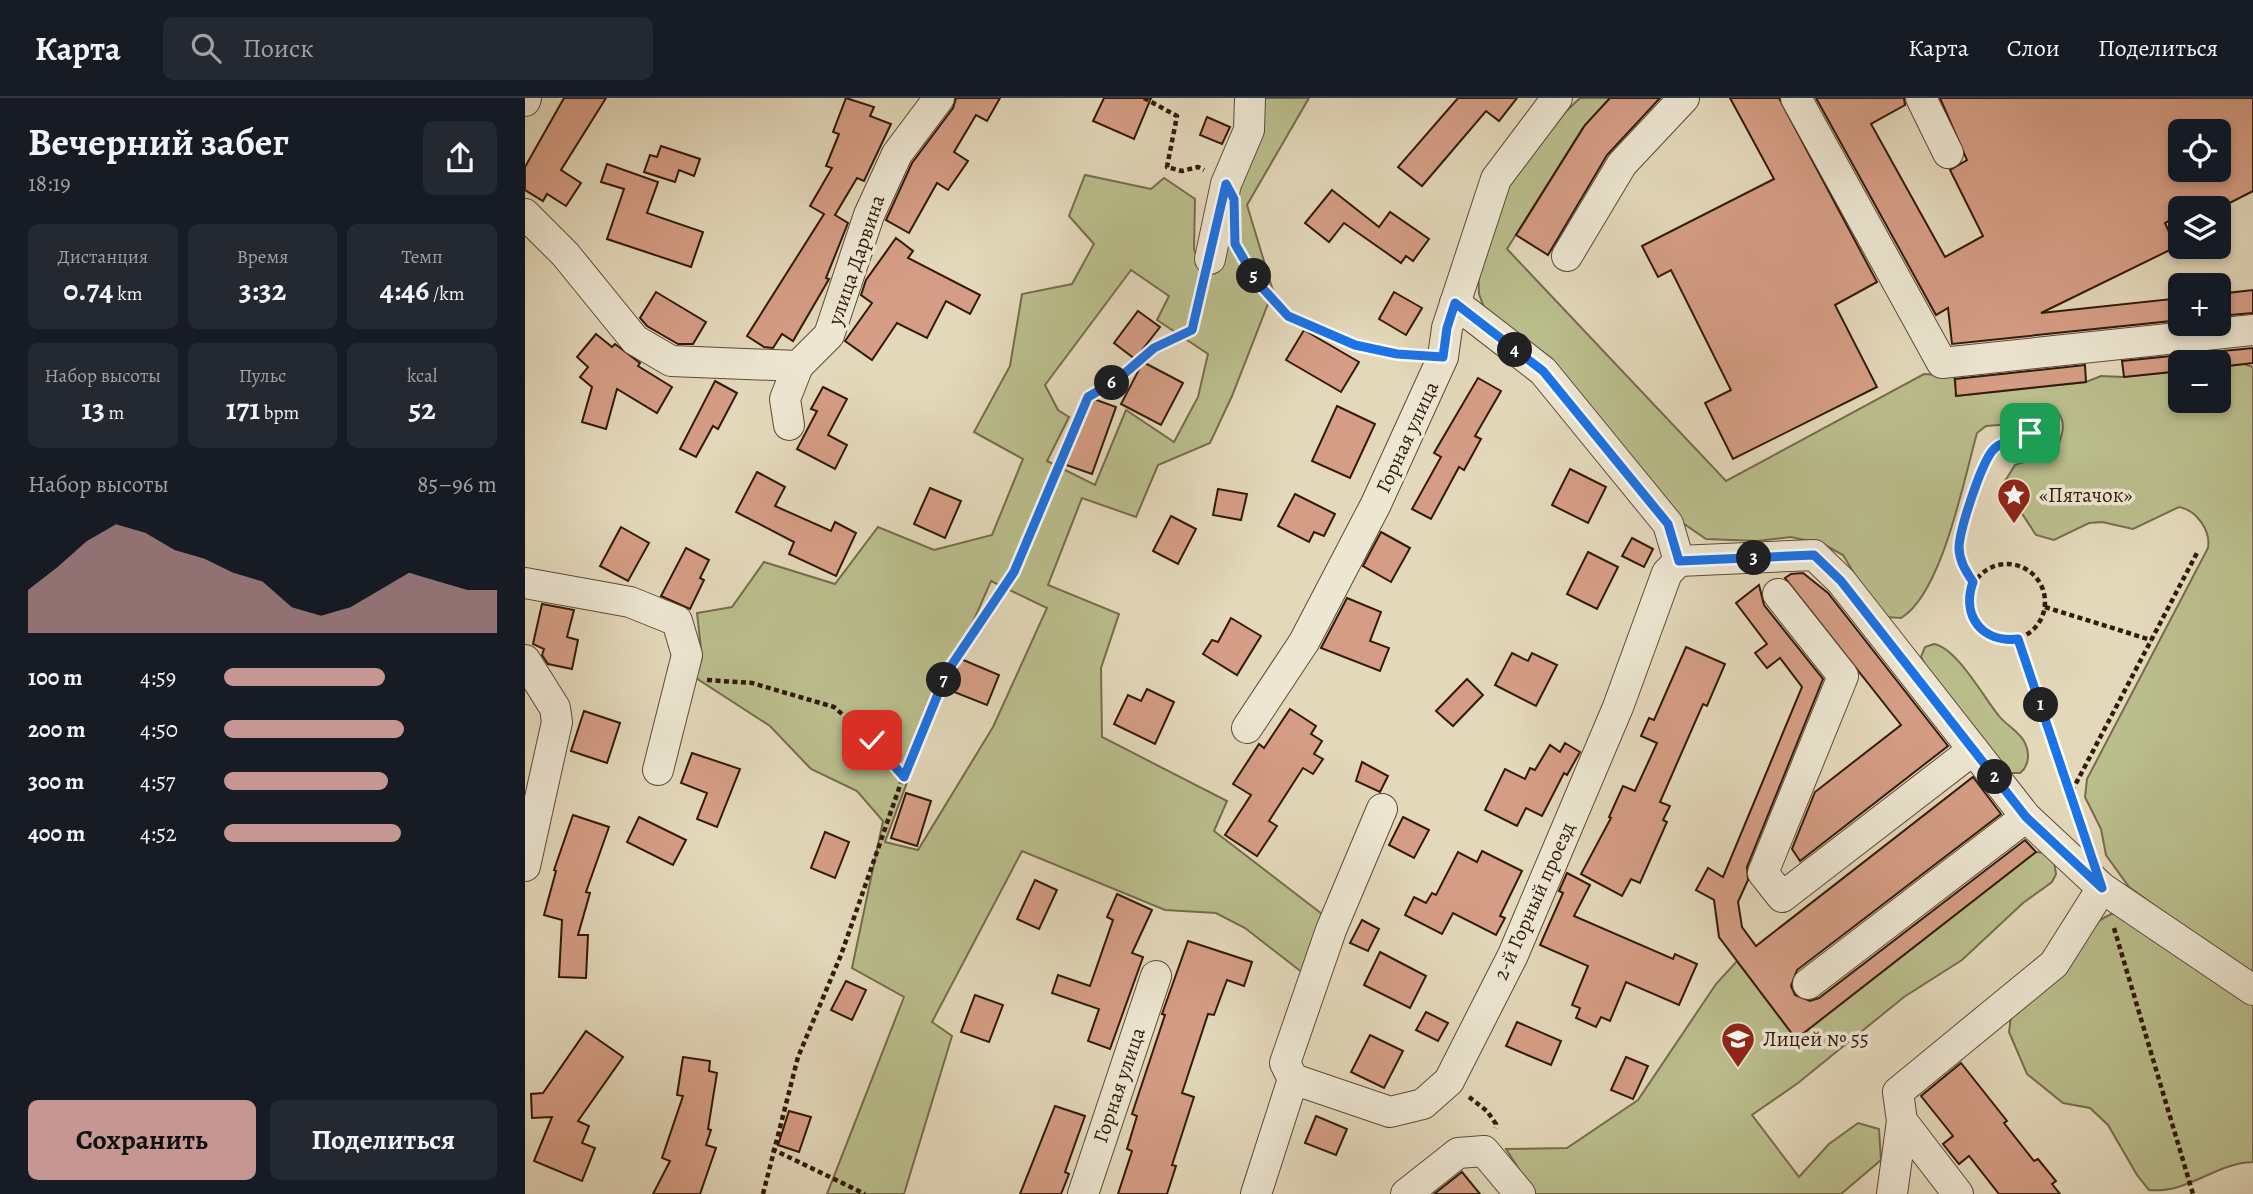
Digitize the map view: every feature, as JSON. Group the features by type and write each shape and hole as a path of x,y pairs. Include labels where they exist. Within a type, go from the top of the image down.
{"street":[{"name":"улица Дарвина","path":"789,425 785,399 799,366 829,335 869,215 897,154 939,98"},
{"path":"1223,251 1226,184 1248,130 1250,98"},
{"name":"Горная улица","path":"1247,728 1304,642 1376,504 1443,357 1447,328 1496,179 1557,98"},
{"path":"1567,256 1622,164 1684,98"},
{"path":"1796,98 1941,363 2253,330"},
{"path":"1921,98 1948,153"},
{"path":"525,214 565,254 635,340 671,361 799,366"},
{"path":"1455,303 1543,371 1668,524 1679,561 1814,555 1841,581 2026,817 2102,888 2253,990"},
{"name":"2-й Горный проезд","path":"1293,1079 1390,1112 1423,1104 1449,1081 1513,955 1618,707 1667,573 1679,561"},
{"path":"525,583 631,602 677,621 687,655 658,771"},
{"path":"1778,594 1843,676 1763,873 1782,897 1973,750"},
{"path":"525,660 555,708 557,722 525,866"},
{"path":"1256,1194 1293,1079 1285,1063 1331,930 1382,810"},
{"path":"1808,984 2026,817"},
{"path":"1891,1193 1902,1121 1898,1092 2054,964 2102,888"},
{"name":"Горная улица","path":"1083,1194 1156,976"},
{"path":"1902,1121 1958,1194"},
{"path":"1406,1194 1458,1153 1484,1151 1520,1194"}],"path":[{"path":"1144,98 1177,116 1167,167 1182,172 1198,167 1226,184"},
{"path":"763,1194 772,1149 798,1057 841,955 904,777 947,672 1014,572 1088,397 1117,380 1154,348 1192,330 1223,251 1257,282 1288,316 1355,345 1397,354 1443,357"},
{"path":"1973,582 1961,562 1959,547 1988,456 1998,445 2030,433 2042,414"},
{"path":"2072,792 2198,551"},
{"path":"1993,565 2019,565 2040,581 2045,607 2036,627 2018,639 1992,637 1972,620 1969,594 1973,582 1993,565"},
{"path":"2045,607 2152,640"},
{"path":"2018,639 2087,840"},
{"path":"684,674 719,684 752,683 834,707 872,740 904,777"},
{"path":"2102,888 2193,1194"},
{"path":"1449,1081 1487,1111 1496,1124 1484,1151"},
{"path":"772,1149 865,1194"}],"green space":[{"path":"1261,98 1309,98 1247,205 1273,291 1232,396 1210,443 1158,465 1136,517 1082,498 1048,585 1119,614 1101,668 1102,737 1227,801 1214,831 1326,917 1303,973 1245,928 1216,913 1165,910 1022,851 932,1022 952,1036 904,1194 827,1194 904,997 852,968 883,821 857,791 811,769 770,726 696,678 702,657 697,613 732,607 764,562 835,584 878,527 934,550 992,535 1023,459 974,432 1010,366 1022,294 1072,284 1094,244 1069,216 1085,175 1151,189 1164,178 1195,199 1194,249 1204,276 1219,271 1223,223","holes":["1131,270 1169,296 1157,320 1208,354 1198,397 1174,442 1126,410 1095,485 1047,461 1069,417 1058,410 1045,385","991,581 1047,608 993,727 918,850 885,842 933,712"]},
{"path":"1580,98 1610,98 1582,129 1507,249 1726,481 1924,374 1954,376 1957,396 2086,382 2101,376 2124,377 2168,372 2168,413 2231,413 2231,366 2244,364 2253,367 2253,977 2129,887 2106,855 2101,829 2085,797 2087,779 2208,548 2207,534 2201,522 2191,512 2179,507 2133,529 2102,522 2089,523 2054,540 2036,535 2006,489 2005,481 2015,465 2045,457 2059,442 2063,422 2058,412 2045,406 2012,424 1986,426 1977,433 1950,534 1940,561 1916,605 1901,618 1885,617 1866,593 1843,555 1823,544 1791,537 1757,541 1706,539 1674,517 1488,318 1479,294 1478,266 1507,187 1539,137"},
{"path":"1934,644 1952,654 1999,716 2023,739 2028,759 2020,773 2010,773 1932,677 1921,657 1925,647"},
{"name":"Лицей № 55","path":"2036,852 2045,853 2054,861 2056,874 2052,882 2023,903 1962,960 1904,997 1798,1083 1752,1115 1799,1177 1829,1144 1858,1123 1879,1129 1881,1160 1841,1194 1535,1194 1506,1149 1567,1148 1638,1100 1716,984 1737,961 1796,1039"},
{"path":"2114,913 2253,1002 2253,1162 2226,1167 2176,1187 2149,1190 2137,1175 2108,1125 2090,1108 2063,1103 2027,1074 2009,1032 2011,1016 2086,930"}],"building":[{"path":"564,98 606,98 561,170 581,183 566,206 547,194 543,201 525,190 525,167"},
{"path":"846,98 874,107 870,116 891,124 864,181 857,178 835,215 848,223 826,278 829,279 793,341 782,334 773,348 764,347 747,336 824,214 810,206 832,168 826,166 839,134 833,132"},
{"path":"956,98 1000,98 987,121 976,115 954,152 968,161 948,190 937,183 909,233 886,220 912,163 953,108"},
{"path":"1104,98 1151,98 1134,139 1093,121"},
{"path":"1458,98 1517,98 1499,121 1486,111 1422,186 1398,167"},
{"path":"1610,98 1660,98 1607,155 1548,255 1516,235 1585,125"},
{"path":"1730,98 1779,98 1877,282 1835,305 1877,387 1733,459 1705,403 1731,390 1671,270 1658,277 1642,246 1774,179"},
{"path":"1816,98 1904,98 1905,105 1871,124 1945,257 1983,236 1950,170 1967,160 1940,98 2253,98 2253,191 2231,202 2231,196 2168,196 2168,222 2165,223 2168,230 2168,251 2041,313 2168,299 2168,321 1952,344 1948,308 1936,315"},
{"path":"1207,117 1230,127 1222,144 1200,135"},
{"path":"661,146 700,159 694,176 679,170 675,182 644,172 650,155 657,157"},
{"path":"607,164 658,182 647,213 703,232 691,267 607,239 624,189 601,182"},
{"path":"1332,190 1379,227 1390,212 1429,239 1413,261 1406,256 1401,263 1344,223 1329,242 1305,223"},
{"path":"896,238 913,251 908,258 980,295 970,314 946,301 927,338 897,323 872,360 845,341 872,303 861,295 866,280"},
{"path":"2253,290 2253,313 2231,315 2231,293"},
{"path":"656,292 706,322 693,344 678,344 647,326 640,318"},
{"path":"1394,292 1422,308 1406,335 1379,319"},
{"path":"1138,311 1160,327 1135,359 1114,343"},
{"path":"1304,330 1359,362 1341,392 1286,360"},
{"path":"596,334 612,347 615,344 640,363 638,366 672,387 657,413 617,389 606,429 582,422 592,387 580,377 588,367 577,357"},
{"path":"2253,348 2253,363 2231,366 2231,350"},
{"path":"2168,356 2168,372 2124,377 2122,361"},
{"path":"1143,362 1183,383 1161,425 1121,404"},
{"path":"2085,365 2086,382 1956,396 1955,379"},
{"path":"1478,378 1501,391 1475,436 1481,439 1464,470 1459,467 1431,519 1412,509 1441,457 1434,453"},
{"path":"715,381 737,393 718,429 713,426 696,457 680,449"},
{"path":"823,387 847,399 828,435 847,445 835,469 797,449 817,411 811,409"},
{"path":"1091,398 1116,407 1092,474 1066,465"},
{"path":"1337,406 1375,424 1350,478 1312,461"},
{"path":"1570,469 1606,487 1588,523 1552,505"},
{"path":"757,472 785,487 775,506 831,531 835,522 856,533 836,576 789,554 794,542 736,512"},
{"path":"930,488 961,501 945,538 914,524"},
{"path":"1218,489 1247,494 1241,520 1213,515"},
{"path":"1295,494 1335,514 1324,536 1314,532 1309,542 1278,526"},
{"path":"1171,516 1196,529 1178,564 1153,551"},
{"path":"621,527 649,543 628,581 600,566"},
{"path":"1381,532 1410,548 1391,582 1363,566"},
{"path":"1632,538 1653,549 1644,567 1622,556"},
{"path":"686,548 709,560 700,578 704,580 690,609 661,596"},
{"path":"1588,552 1618,567 1597,609 1567,594"},
{"path":"1803,573 1828,593 1948,746 1800,861 1792,849 1815,792 1901,725 1785,578 1791,574"},
{"path":"1759,585 1764,605 1823,679 1747,867 1748,880 1738,902 1742,927 1756,946 1973,777 2001,814 1797,970 1791,986 1795,995 1810,1001 1819,998 2025,840 2036,852 1796,1039 1719,937 1714,900 1696,890 1708,868 1723,877 1802,687 1780,658 1767,668 1755,653 1767,644 1736,603"},
{"path":"1347,598 1381,612 1370,641 1389,648 1380,671 1321,648"},
{"path":"542,604 574,610 567,637 578,640 572,669 548,664 542,655 544,649 533,644"},
{"path":"1231,618 1261,636 1237,675 1203,654 1212,640 1218,642"},
{"path":"1686,647 1725,664 1707,706 1703,704 1660,802 1670,806 1663,820 1667,822 1640,883 1631,879 1622,896 1581,874 1611,818 1609,817 1623,786 1635,791 1657,743 1641,736 1649,718 1654,720"},
{"path":"1512,653 1528,661 1532,653 1557,665 1536,706 1495,685"},
{"path":"961,659 999,675 987,705 949,690"},
{"path":"1467,679 1483,695 1453,726 1436,711"},
{"path":"1147,689 1174,702 1155,744 1114,724 1128,695 1141,701"},
{"path":"1290,709 1316,726 1311,734 1322,741 1314,754 1323,759 1313,774 1303,768 1269,821 1277,826 1257,856 1225,835 1251,795 1233,784 1259,744 1264,748"},
{"path":"584,711 620,723 607,763 571,751"},
{"path":"1565,743 1580,752 1567,775 1564,773 1542,816 1526,808 1517,826 1485,810 1505,769 1525,779 1530,768 1535,770 1550,745 1560,752"},
{"path":"692,753 740,769 717,827 697,819 707,793 681,783"},
{"path":"1362,762 1388,776 1380,792 1356,781"},
{"path":"906,793 931,801 917,846 891,838"},
{"path":"573,815 609,827 586,892 590,893 578,935 588,935 586,978 559,977 562,920 544,915 556,871 554,870"},
{"path":"639,817 686,840 673,865 627,842"},
{"path":"1403,817 1429,830 1414,858 1389,845"},
{"path":"825,832 849,842 835,878 811,868"},
{"path":"1482,851 1522,871 1500,916 1505,918 1496,935 1453,913 1442,934 1405,915 1414,897 1426,903 1432,893 1436,895 1458,852 1477,862"},
{"path":"1567,873 1590,885 1574,916 1673,959 1675,954 1697,964 1679,1005 1626,982 1610,1021 1601,1017 1596,1027 1576,1018 1580,1008 1572,1005 1588,966 1540,945 1563,893 1559,891"},
{"path":"1035,880 1057,890 1039,929 1017,919"},
{"path":"1117,894 1152,910 1132,953 1143,957 1110,1049 1088,1041 1099,1009 1052,993 1058,975 1090,986 1113,920 1107,917"},
{"path":"1362,920 1379,929 1368,951 1350,943"},
{"path":"1188,941 1252,962 1244,986 1227,980 1214,1015 1208,1014 1182,1093 1194,1097 1172,1165 1176,1166 1167,1194 1118,1194 1132,1151 1127,1149 1137,1116 1132,1114 1165,1015 1162,1014"},
{"path":"1380,952 1426,976 1410,1008 1364,985"},
{"path":"846,981 866,990 852,1020 831,1010"},
{"path":"975,995 1003,1005 989,1042 961,1032"},
{"path":"1426,1012 1448,1023 1438,1041 1416,1030"},
{"path":"1517,1022 1561,1041 1551,1065 1506,1046"},
{"path":"586,1031 623,1057 578,1121 589,1126 582,1143 595,1148 582,1181 534,1161 552,1117 532,1118 531,1094 543,1093"},
{"path":"1370,1035 1403,1051 1384,1088 1351,1072"},
{"path":"683,1057 710,1061 709,1071 717,1073 708,1129 711,1130 706,1145 716,1148 700,1194 653,1194 670,1161 662,1158 683,1096 677,1095"},
{"path":"1626,1057 1648,1066 1633,1099 1611,1090"},
{"path":"1961,1063 2007,1121 2004,1123 2034,1161 2038,1159 2056,1181 2052,1184 2060,1194 1999,1194 1969,1156 1959,1164 1943,1144 1953,1136 1921,1096"},
{"path":"1055,1106 1085,1116 1065,1172 1069,1174 1061,1194 1020,1194"},
{"path":"789,1111 811,1117 799,1152 778,1145"},
{"path":"1316,1116 1347,1129 1336,1155 1305,1143"},
{"path":"1462,1172 1480,1194 1434,1194"}],"place":[{"name":"«Пятачок»","path":"2014,525"},
{"name":"Лицей № 55","path":"1738,1069"}],"route":[{"path":"872,740 904,777 947,672 1014,572 1088,397 1117,380 1154,348 1172,337 1192,330 1226,184 1234,199 1235,244 1257,282 1288,316 1355,345 1397,354 1443,357 1447,328 1455,303 1543,371 1668,524 1679,561 1814,555 1841,581 2026,817 2102,888 2072,792 2018,639 2004,640 1980,630 1972,620 1968,607 1973,582 1961,562 1959,547 1963,527 1988,456 1998,445 2023,438 2030,433"}]}
